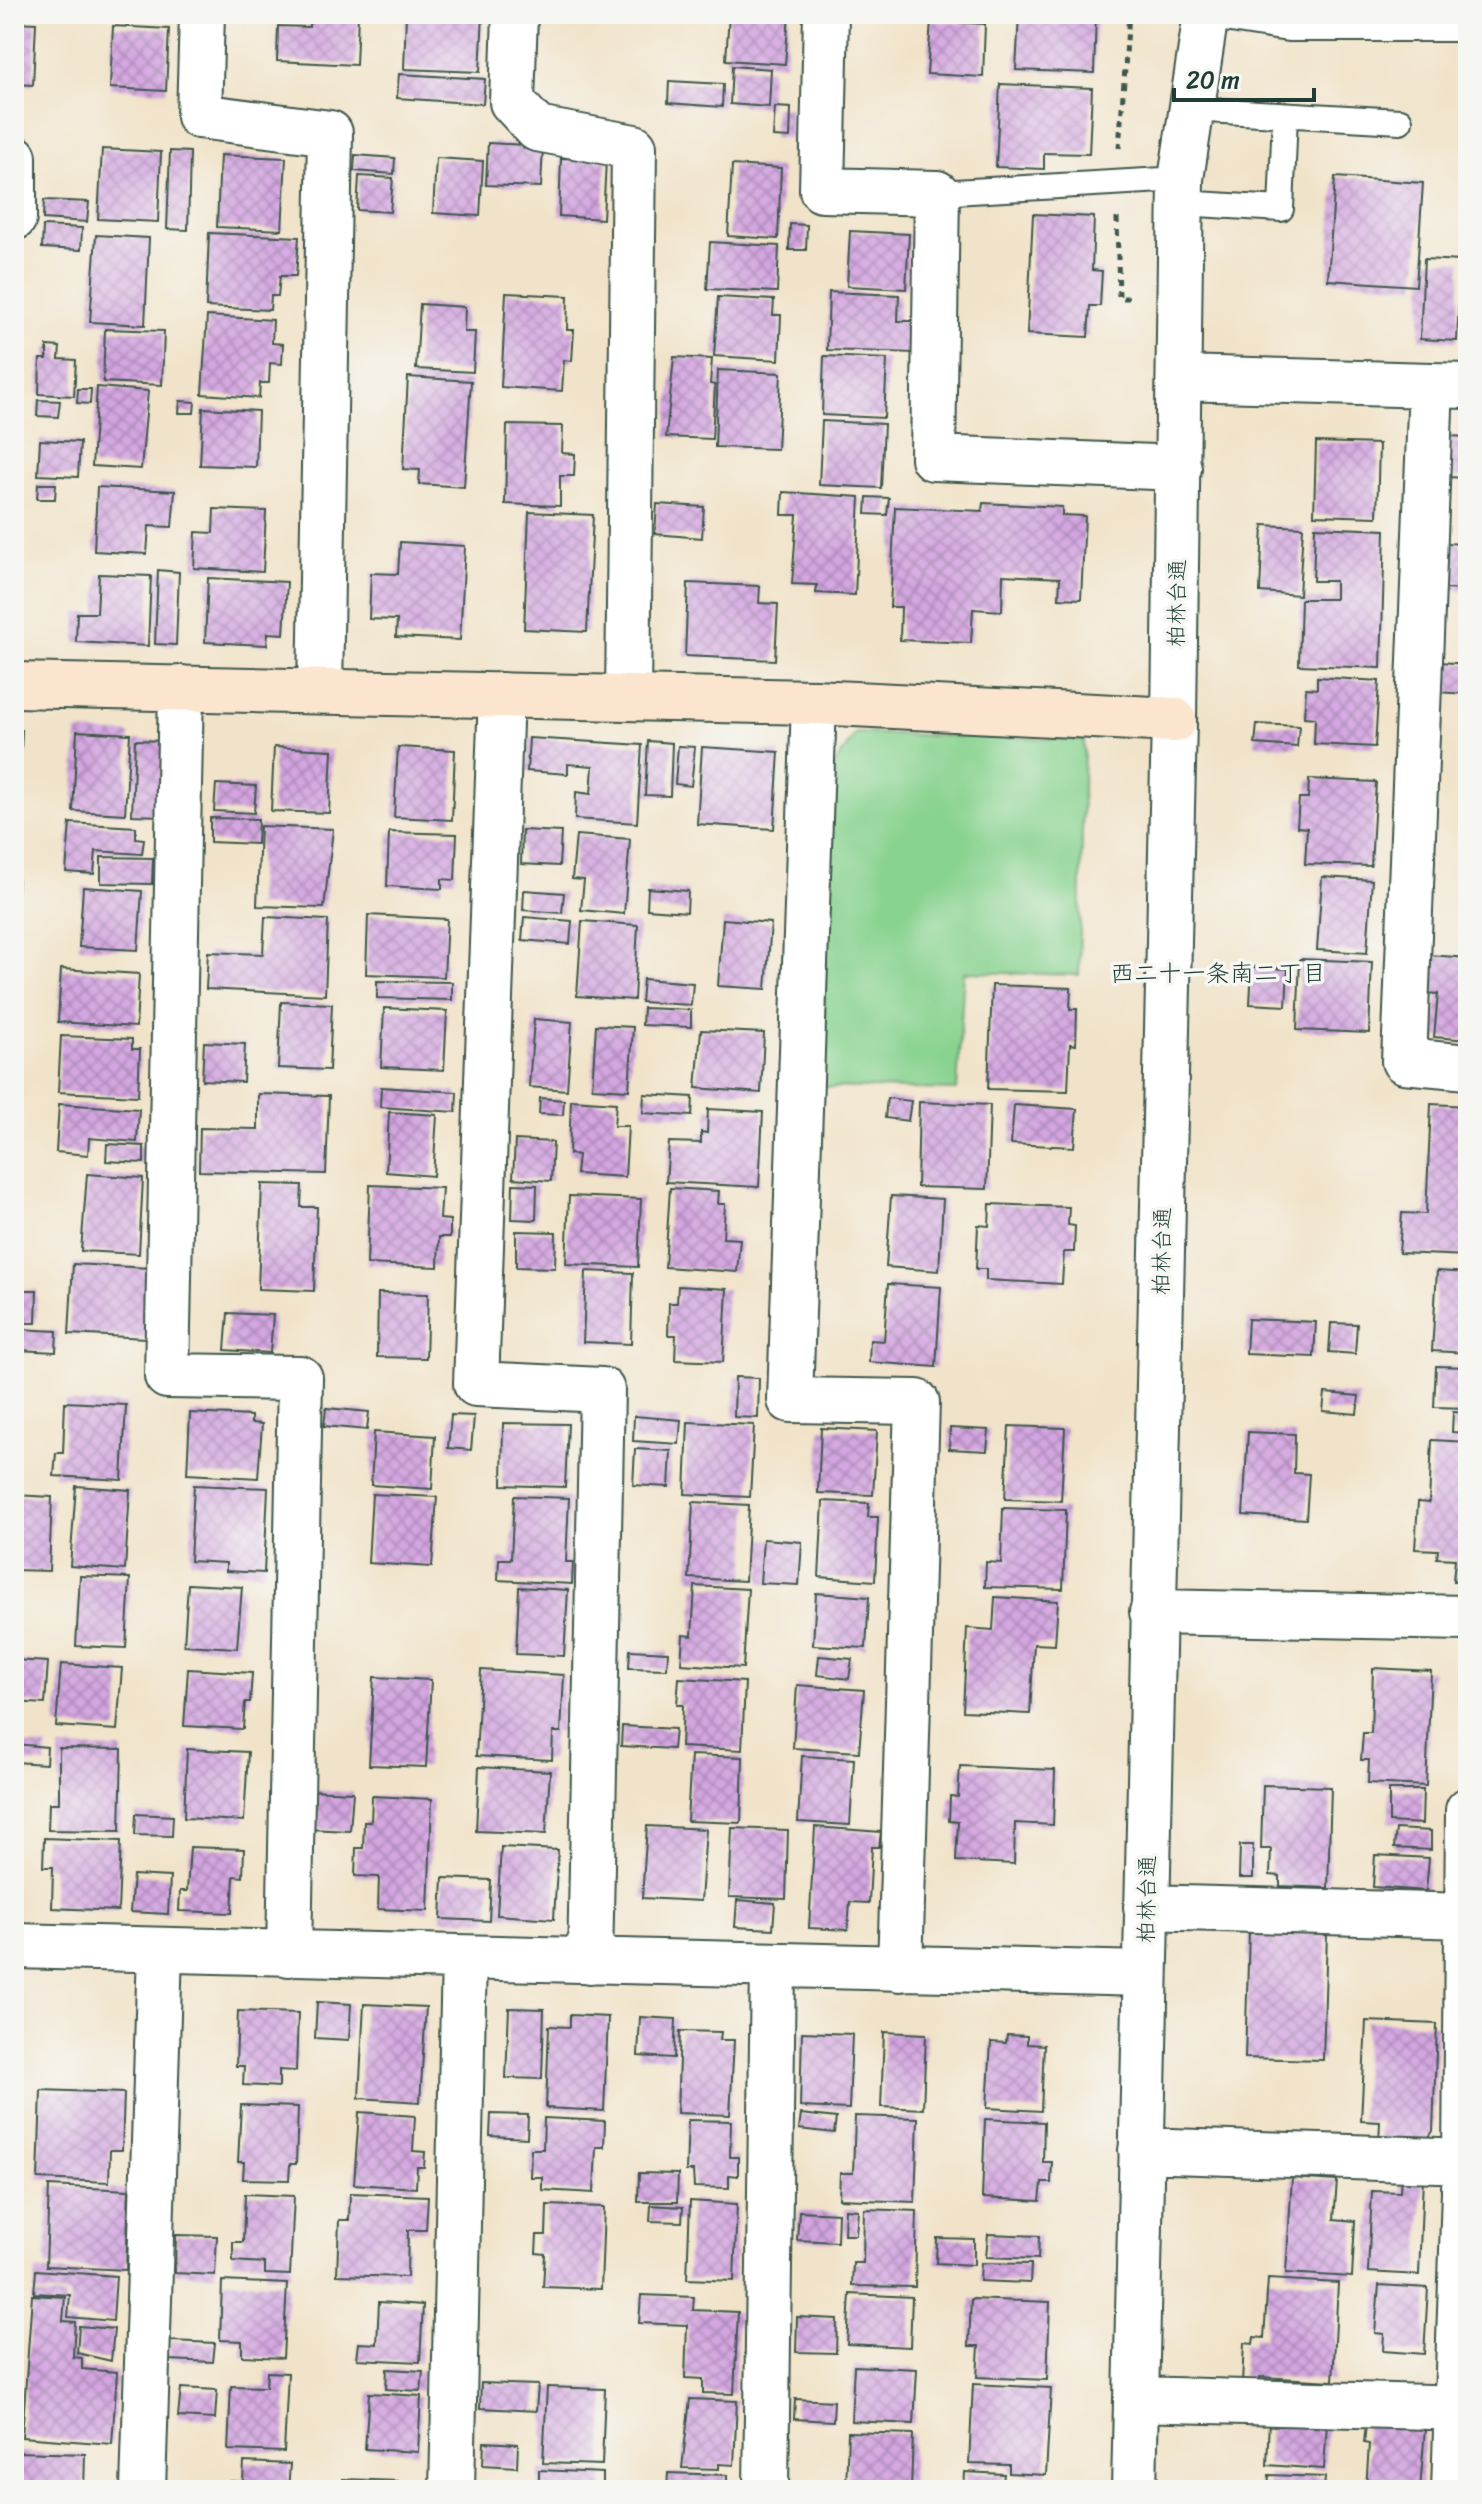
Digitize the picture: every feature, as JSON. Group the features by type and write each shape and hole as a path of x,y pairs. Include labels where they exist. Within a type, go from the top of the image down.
{"street":[{"path":"202,14 199,116 330,133 320,691"},
{"path":"515,14 512,102 537,129 634,147 628,698"},
{"path":"826,14 822,190 937,193 933,458 1179,468"},
{"name":"柏林台通","path":"1134,2490 1174,720 1181,191 1189,109 1206,15"},
{"path":"14,157 14,218"},
{"path":"1179,378 1449,385 1404,1061 1468,1067"},
{"path":"14,685 814,702 1174,720"},
{"path":"181,688 167,1376 300,1378 289,1954"},
{"path":"501,695 476,1384 602,1390 590,1961"},
{"path":"814,702 790,1400 917,1402 900,1969"},
{"path":"1152,1612 1468,1618"},
{"path":"1454,2490 1462,2408 1467,2161 1468,1810"},
{"path":"1146,1907 1466,1916"},
{"path":"14,1946 1145,1974"},
{"path":"143,2490 160,1951"},
{"path":"452,2490 464,1958"},
{"path":"766,2490 773,1966"},
{"path":"1141,2150 1467,2161"},
{"path":"1136,2399 1462,2408"}],"lane":[{"path":"1206,15 1288,29 1468,29"},
{"path":"1189,109 1400,121"},
{"path":"937,193 1181,191 1281,209 1285,115"}],"green space":[{"path":"856,733 1084,740 1079,975 964,972 957,1090 823,1087 827,776"}],"building":[{"path":"310,14 358,14 356,65 277,61 278,26 309,27"},
{"path":"406,14 483,14 480,72 404,69"},
{"path":"729,14 789,14 785,64 726,60"},
{"path":"1019,14 1096,14 1094,73 1016,70"},
{"path":"931,21 985,24 983,77 927,74"},
{"path":"14,22 36,23 33,85 14,84"},
{"path":"113,26 169,29 166,91 110,88"},
{"path":"732,66 771,69 769,107 730,104"},
{"path":"399,74 485,79 483,104 397,98"},
{"path":"669,81 723,84 722,107 668,103"},
{"path":"1000,84 1092,88 1089,154 1044,153 1044,169 996,167"},
{"path":"775,107 791,108 790,138 773,137"},
{"path":"488,143 543,146 541,187 486,185"},
{"path":"102,149 161,152 158,222 98,219"},
{"path":"170,151 190,152 188,230 167,229"},
{"path":"220,155 286,158 282,230 217,227"},
{"path":"355,155 395,158 394,174 354,171"},
{"path":"436,158 483,161 480,216 433,213"},
{"path":"561,158 606,160 603,219 559,216"},
{"path":"732,165 781,168 778,239 728,236"},
{"path":"359,176 393,178 390,212 357,210"},
{"path":"1335,177 1423,183 1416,286 1328,280"},
{"path":"44,200 89,202 87,222 43,219"},
{"path":"1033,214 1094,217 1092,270 1102,271 1100,306 1090,306 1088,337 1027,334"},
{"path":"790,224 807,225 806,250 789,250"},
{"path":"43,226 82,228 81,250 42,248"},
{"path":"850,231 909,234 906,289 847,286"},
{"path":"209,233 299,237 296,276 280,276 278,296 271,296 270,310 206,307"},
{"path":"96,235 149,238 145,325 90,322"},
{"path":"710,242 779,246 777,292 707,289"},
{"path":"1424,259 1461,261 1457,341 1420,339"},
{"path":"829,292 899,295 898,321 917,321 916,353 827,350"},
{"path":"506,293 568,296 567,330 574,330 572,361 564,360 562,391 501,387"},
{"path":"718,297 774,300 773,315 781,315 779,360 714,356"},
{"path":"420,304 465,307 464,332 475,332 473,372 416,369"},
{"path":"207,316 273,320 272,343 283,344 282,364 270,363 269,383 260,383 259,398 202,394"},
{"path":"105,329 164,331 162,385 103,382"},
{"path":"47,346 60,347 59,359 76,360 74,396 39,394 40,359 47,359"},
{"path":"824,356 887,359 884,418 822,415"},
{"path":"674,357 712,359 710,384 715,385 712,439 666,437"},
{"path":"718,370 781,373 777,449 715,447"},
{"path":"408,377 471,381 464,487 419,484 420,470 403,469"},
{"path":"97,387 148,391 141,469 92,466"},
{"path":"78,389 91,389 90,404 77,403"},
{"path":"38,400 60,401 58,417 37,416"},
{"path":"180,401 195,402 194,413 179,413"},
{"path":"203,408 258,411 256,467 200,465"},
{"path":"822,421 884,424 881,488 819,485"},
{"path":"507,425 563,426 562,453 575,454 574,476 560,476 560,506 505,504"},
{"path":"1449,436 1468,437 1468,478 1447,477"},
{"path":"40,440 80,442 78,477 38,475"},
{"path":"1316,442 1379,444 1377,517 1314,515"},
{"path":"38,484 56,484 55,499 37,499"},
{"path":"97,487 175,491 172,527 149,526 147,554 94,551"},
{"path":"783,492 860,497 855,595 816,593 817,585 792,584 797,515 782,515"},
{"path":"867,497 889,498 887,515 866,514"},
{"path":"983,503 1062,507 1062,515 1085,516 1081,599 1059,598 1060,578 1003,575 1002,611 973,609 971,643 900,640 901,607 890,607 895,507 982,511"},
{"path":"657,504 704,507 702,538 655,534"},
{"path":"214,509 266,511 263,572 194,568 196,532 213,533"},
{"path":"529,512 593,515 587,632 524,629"},
{"path":"1263,525 1303,527 1299,595 1260,592"},
{"path":"1315,527 1385,530 1381,668 1299,665 1301,599 1335,599 1335,581 1313,581"},
{"path":"400,542 465,546 460,640 396,637 397,620 369,619 371,573 398,574"},
{"path":"1443,543 1468,544 1468,590 1441,589"},
{"path":"158,570 179,572 176,645 155,644"},
{"path":"99,574 151,576 148,646 76,642 77,613 97,613"},
{"path":"208,578 287,582 284,634 268,633 267,645 205,642"},
{"path":"688,583 760,586 759,603 778,604 775,660 685,656"},
{"path":"1440,662 1468,664 1468,694 1437,692"},
{"path":"1317,677 1379,681 1375,747 1314,744 1315,718 1304,717 1306,688 1317,689"},
{"path":"1257,724 1299,726 1297,747 1255,744"},
{"path":"14,730 22,730 19,792 14,792"},
{"path":"77,731 130,734 125,814 73,811"},
{"path":"529,738 642,745 637,823 575,819 576,792 591,794 593,766 568,764 568,774 527,771"},
{"path":"135,740 164,741 161,816 132,815"},
{"path":"648,741 672,743 670,796 645,795"},
{"path":"678,746 695,747 691,786 675,784"},
{"path":"274,747 332,750 329,813 271,811"},
{"path":"398,747 455,750 452,820 394,817"},
{"path":"702,747 779,752 774,829 697,824"},
{"path":"1309,779 1376,782 1371,866 1305,864 1307,828 1297,827 1299,798 1308,798"},
{"path":"216,784 256,786 254,813 214,811"},
{"path":"210,818 258,819 257,844 210,842"},
{"path":"70,823 136,827 136,838 144,839 142,854 96,851 94,874 66,872"},
{"path":"260,826 333,829 324,908 257,906"},
{"path":"522,830 561,832 559,866 521,864"},
{"path":"389,832 457,834 455,880 442,879 442,889 387,886"},
{"path":"576,835 630,839 624,914 581,910 584,880 572,879"},
{"path":"14,857 18,857 17,899 14,899"},
{"path":"101,857 153,858 152,884 101,883"},
{"path":"1322,877 1372,880 1367,953 1317,950"},
{"path":"83,887 142,891 138,950 79,947"},
{"path":"648,888 688,891 687,912 647,909"},
{"path":"524,890 564,893 562,913 523,910"},
{"path":"368,915 447,919 444,977 366,974"},
{"path":"265,917 328,920 325,995 206,989 208,952 263,954"},
{"path":"524,917 572,921 570,944 522,940"},
{"path":"723,919 771,923 766,989 718,986"},
{"path":"582,921 638,925 634,1000 577,996"},
{"path":"1429,955 1468,958 1468,1040 1434,1037 1438,994 1427,993"},
{"path":"1300,959 1372,962 1369,1033 1297,1030"},
{"path":"1252,967 1288,969 1286,1006 1250,1004"},
{"path":"61,969 139,974 136,1027 58,1022"},
{"path":"643,979 693,983 691,1005 641,1002"},
{"path":"377,981 452,982 452,1000 377,998"},
{"path":"992,985 1071,988 1070,1009 1077,1009 1076,1045 1070,1044 1068,1091 988,1089"},
{"path":"281,1002 332,1004 329,1070 278,1068"},
{"path":"384,1008 447,1011 444,1070 381,1067"},
{"path":"643,1008 691,1010 691,1027 642,1025"},
{"path":"534,1019 572,1022 567,1090 529,1087"},
{"path":"596,1025 633,1027 629,1090 592,1088"},
{"path":"701,1030 764,1033 761,1093 696,1088"},
{"path":"61,1036 132,1039 132,1049 140,1049 138,1096 58,1092"},
{"path":"204,1042 245,1044 243,1082 202,1080"},
{"path":"381,1087 457,1092 456,1112 380,1107"},
{"path":"258,1094 329,1096 326,1174 199,1171 200,1128 258,1129"},
{"path":"644,1094 693,1097 692,1116 643,1113"},
{"path":"540,1098 564,1100 563,1115 539,1114"},
{"path":"887,1098 911,1101 908,1121 885,1118"},
{"path":"571,1100 616,1103 614,1126 628,1126 625,1177 576,1174 578,1155 569,1154"},
{"path":"919,1102 990,1105 987,1189 917,1187"},
{"path":"59,1104 139,1109 137,1142 89,1138 88,1155 56,1152"},
{"path":"1431,1104 1468,1106 1468,1256 1399,1253 1402,1213 1426,1214"},
{"path":"1014,1105 1077,1109 1074,1147 1011,1144"},
{"path":"708,1109 763,1112 759,1187 666,1182 669,1142 701,1143 701,1132 707,1133"},
{"path":"389,1112 437,1115 433,1176 386,1172"},
{"path":"515,1140 553,1142 551,1181 513,1178"},
{"path":"107,1144 144,1146 144,1163 106,1161"},
{"path":"87,1174 143,1178 139,1254 81,1251"},
{"path":"262,1184 302,1185 301,1207 317,1207 314,1291 258,1289"},
{"path":"513,1184 537,1185 536,1220 512,1219"},
{"path":"370,1185 442,1188 440,1219 450,1220 450,1237 439,1237 438,1267 367,1264"},
{"path":"670,1188 719,1191 718,1204 725,1204 723,1238 740,1239 737,1272 665,1267"},
{"path":"569,1196 641,1199 638,1267 566,1264"},
{"path":"891,1196 943,1199 939,1271 886,1267"},
{"path":"990,1204 1069,1207 1068,1225 1075,1226 1074,1252 1064,1252 1062,1284 986,1280 986,1269 976,1269 978,1225 989,1226"},
{"path":"516,1231 556,1232 555,1268 516,1267"},
{"path":"73,1264 150,1268 146,1338 69,1334"},
{"path":"586,1271 633,1273 631,1344 583,1342"},
{"path":"1437,1271 1468,1273 1468,1353 1432,1351"},
{"path":"888,1284 941,1287 936,1367 869,1362 870,1340 884,1341"},
{"path":"678,1286 727,1289 723,1362 675,1360 676,1335 668,1335 669,1303 677,1303"},
{"path":"18,1290 37,1290 36,1323 16,1323"},
{"path":"378,1293 428,1294 426,1358 377,1357"},
{"path":"228,1313 273,1315 270,1353 225,1350"},
{"path":"1248,1319 1316,1322 1314,1357 1246,1354"},
{"path":"1331,1323 1357,1324 1355,1354 1329,1352"},
{"path":"18,1329 57,1331 56,1352 17,1350"},
{"path":"1436,1366 1468,1367 1468,1408 1434,1407"},
{"path":"735,1377 759,1378 758,1418 734,1417"},
{"path":"1325,1393 1359,1396 1357,1414 1323,1411"},
{"path":"65,1402 126,1405 122,1480 54,1476 56,1453 63,1453"},
{"path":"326,1408 369,1412 367,1430 324,1426"},
{"path":"1453,1412 1468,1413 1468,1433 1452,1432"},
{"path":"190,1413 251,1416 251,1423 262,1424 258,1478 187,1474"},
{"path":"451,1415 474,1416 471,1450 448,1448"},
{"path":"634,1416 681,1420 679,1444 633,1441"},
{"path":"688,1422 754,1425 750,1497 685,1494"},
{"path":"503,1423 568,1424 565,1487 502,1485"},
{"path":"1009,1426 1065,1428 1061,1501 1005,1499"},
{"path":"821,1428 877,1431 873,1495 818,1493"},
{"path":"950,1428 989,1430 987,1451 949,1449"},
{"path":"374,1432 435,1436 432,1489 371,1485"},
{"path":"1248,1432 1295,1434 1294,1473 1309,1474 1306,1519 1243,1515"},
{"path":"1432,1440 1468,1442 1468,1581 1453,1581 1455,1559 1437,1558 1438,1550 1415,1549 1418,1502 1429,1503"},
{"path":"635,1449 671,1451 669,1487 633,1485"},
{"path":"194,1485 268,1488 264,1573 226,1571 226,1563 190,1561"},
{"path":"76,1486 130,1490 125,1570 70,1566"},
{"path":"372,1494 437,1497 432,1567 368,1563"},
{"path":"14,1495 52,1497 49,1571 14,1570"},
{"path":"514,1496 569,1498 566,1562 573,1562 572,1584 498,1580 499,1559 511,1559"},
{"path":"823,1501 869,1503 868,1517 878,1517 875,1581 819,1577"},
{"path":"693,1502 749,1505 745,1581 689,1578"},
{"path":"1003,1508 1066,1510 1063,1589 985,1587 986,1562 1001,1563"},
{"path":"763,1539 802,1542 799,1585 760,1583"},
{"path":"80,1576 130,1578 126,1648 76,1646"},
{"path":"188,1584 242,1587 237,1648 184,1645"},
{"path":"695,1586 748,1589 743,1668 681,1664 683,1635 692,1636"},
{"path":"519,1587 568,1590 564,1656 516,1654"},
{"path":"816,1593 869,1597 866,1648 813,1645"},
{"path":"995,1597 1058,1601 1055,1645 1034,1644 1030,1714 963,1711 967,1628 993,1630"},
{"path":"630,1650 668,1652 667,1669 629,1668"},
{"path":"819,1656 852,1659 849,1679 817,1675"},
{"path":"14,1660 48,1662 45,1704 14,1702"},
{"path":"61,1664 122,1668 117,1730 56,1726"},
{"path":"1373,1668 1431,1671 1426,1786 1368,1783 1369,1760 1361,1760 1363,1733 1371,1733"},
{"path":"188,1669 252,1673 250,1702 245,1702 243,1729 184,1726"},
{"path":"481,1670 564,1675 561,1732 553,1732 552,1760 476,1756"},
{"path":"374,1677 431,1680 426,1767 369,1765"},
{"path":"679,1678 745,1682 742,1750 681,1747 683,1705 677,1705"},
{"path":"797,1685 864,1690 859,1752 793,1748"},
{"path":"622,1726 675,1729 673,1749 621,1746"},
{"path":"14,1744 47,1747 46,1764 14,1762"},
{"path":"59,1748 122,1749 120,1831 48,1830 49,1803 59,1803"},
{"path":"187,1749 248,1752 244,1821 184,1818"},
{"path":"691,1755 743,1757 741,1823 687,1821"},
{"path":"802,1756 854,1759 850,1825 798,1822"},
{"path":"960,1766 1055,1770 1053,1825 1015,1823 1014,1864 956,1861 958,1822 949,1821 950,1796 958,1797"},
{"path":"479,1767 550,1771 546,1834 476,1831"},
{"path":"1263,1785 1331,1787 1328,1888 1280,1886 1280,1876 1270,1875 1271,1849 1261,1849"},
{"path":"309,1790 353,1792 350,1831 307,1829"},
{"path":"1389,1790 1423,1790 1422,1824 1389,1822"},
{"path":"372,1796 432,1799 428,1911 378,1909 379,1877 355,1876 356,1848 363,1848 364,1822 371,1822"},
{"path":"136,1814 173,1816 172,1836 135,1835"},
{"path":"647,1826 706,1829 701,1901 642,1898"},
{"path":"815,1827 881,1832 879,1847 872,1847 869,1903 850,1902 848,1930 809,1928"},
{"path":"732,1828 788,1830 786,1899 729,1897"},
{"path":"1396,1829 1431,1831 1431,1850 1394,1848"},
{"path":"44,1838 121,1841 118,1911 52,1908 53,1867 43,1867"},
{"path":"1240,1845 1253,1845 1253,1878 1239,1878"},
{"path":"190,1847 244,1849 243,1877 234,1876 232,1913 179,1911 180,1891 187,1891"},
{"path":"501,1847 558,1850 554,1919 497,1915"},
{"path":"1375,1855 1429,1858 1426,1891 1373,1887"},
{"path":"133,1875 170,1877 168,1914 130,1912"},
{"path":"443,1878 491,1880 489,1921 441,1919"},
{"path":"737,1900 775,1903 773,1929 735,1927"},
{"path":"1249,1931 1327,1933 1323,2060 1245,2058"},
{"path":"317,2002 351,2004 349,2040 315,2038"},
{"path":"364,2004 426,2007 420,2102 359,2098"},
{"path":"509,2008 544,2009 542,2079 506,2078"},
{"path":"238,2011 298,2013 296,2071 279,2070 279,2087 243,2085 244,2066 236,2066"},
{"path":"570,2015 608,2017 604,2111 546,2108 549,2026 570,2027"},
{"path":"640,2017 676,2019 674,2058 638,2056"},
{"path":"1366,2021 1437,2024 1433,2131 1424,2144 1379,2142 1380,2122 1361,2121"},
{"path":"680,2031 721,2032 720,2040 734,2040 730,2115 677,2113"},
{"path":"802,2032 852,2034 849,2109 800,2107"},
{"path":"884,2032 926,2034 923,2109 881,2107"},
{"path":"1007,2035 1027,2036 1027,2044 1044,2045 1041,2111 987,2108 991,2042 1006,2043"},
{"path":"41,2090 124,2093 122,2150 110,2150 109,2182 38,2179"},
{"path":"241,2105 298,2107 296,2164 290,2164 289,2180 243,2179 244,2162 238,2162"},
{"path":"359,2112 415,2116 413,2151 425,2152 424,2167 417,2167 416,2188 354,2184"},
{"path":"491,2114 528,2115 527,2138 490,2136"},
{"path":"801,2114 836,2118 834,2133 799,2129"},
{"path":"855,2116 918,2118 915,2202 839,2199 840,2173 853,2173"},
{"path":"544,2118 605,2121 604,2147 596,2147 594,2193 542,2190 542,2177 530,2177 531,2149 543,2149"},
{"path":"985,2119 1044,2122 1043,2162 1052,2162 1051,2183 1042,2183 1040,2201 982,2198"},
{"path":"688,2120 731,2121 730,2157 738,2157 738,2176 729,2175 729,2188 694,2187 693,2171 686,2171"},
{"path":"639,2173 678,2174 677,2202 638,2202"},
{"path":"1401,2176 1423,2177 1419,2275 1368,2272 1372,2191 1400,2192"},
{"path":"1292,2178 1337,2181 1334,2219 1355,2221 1352,2277 1286,2273"},
{"path":"49,2186 129,2190 126,2270 46,2266"},
{"path":"350,2193 428,2196 426,2230 408,2230 407,2277 337,2275 339,2220 349,2220"},
{"path":"245,2194 294,2196 290,2275 265,2274 265,2263 233,2261 233,2242 243,2242"},
{"path":"690,2201 737,2204 734,2281 687,2279"},
{"path":"547,2205 604,2207 601,2289 543,2287 545,2254 536,2253 537,2235 546,2235"},
{"path":"651,2205 683,2207 682,2222 650,2221"},
{"path":"845,2209 858,2210 856,2235 844,2235"},
{"path":"864,2209 917,2211 915,2287 852,2286 853,2263 863,2263"},
{"path":"799,2211 838,2213 837,2242 797,2240"},
{"path":"988,2234 1039,2236 1038,2259 986,2257"},
{"path":"176,2235 217,2236 215,2275 175,2273"},
{"path":"937,2238 974,2239 974,2265 936,2263"},
{"path":"981,2263 1031,2264 1030,2283 980,2281"},
{"path":"36,2270 116,2276 113,2321 68,2317 70,2295 34,2293"},
{"path":"1268,2279 1338,2283 1333,2381 1260,2377 1260,2384 1242,2383 1244,2343 1253,2344 1254,2337 1264,2338"},
{"path":"222,2281 287,2284 283,2358 242,2356 242,2341 220,2340"},
{"path":"1379,2285 1428,2288 1424,2354 1383,2351 1384,2334 1375,2333"},
{"path":"850,2294 912,2297 910,2347 847,2344"},
{"path":"32,2295 65,2297 63,2321 75,2322 73,2357 82,2358 82,2369 117,2372 112,2444 22,2437"},
{"path":"641,2295 694,2297 693,2310 738,2312 734,2394 703,2393 703,2379 685,2378 687,2325 639,2323"},
{"path":"971,2299 1050,2302 1047,2380 977,2377 979,2346 969,2346"},
{"path":"379,2302 423,2305 420,2362 357,2359 359,2343 377,2344"},
{"path":"797,2317 837,2319 836,2353 796,2352"},
{"path":"79,2326 114,2329 111,2361 77,2353"},
{"path":"170,2341 215,2343 213,2362 169,2360"},
{"path":"854,2366 917,2369 914,2424 851,2421"},
{"path":"387,2369 423,2371 421,2391 386,2389"},
{"path":"267,2372 288,2373 284,2452 228,2450 231,2386 266,2387"},
{"path":"481,2383 538,2385 536,2411 480,2408"},
{"path":"973,2384 1051,2388 1046,2475 1009,2473 1009,2465 969,2464"},
{"path":"547,2387 605,2389 602,2465 543,2463"},
{"path":"181,2388 217,2390 215,2419 178,2417"},
{"path":"369,2393 421,2396 418,2452 365,2449"},
{"path":"690,2399 737,2401 734,2465 719,2464 719,2469 682,2468"},
{"path":"795,2399 834,2401 833,2421 794,2419"},
{"path":"1269,2420 1327,2423 1324,2469 1267,2465"},
{"path":"1366,2424 1425,2428 1420,2490 1366,2490 1369,2444 1364,2443"},
{"path":"848,2432 913,2434 911,2490 846,2490"},
{"path":"484,2442 518,2444 517,2467 483,2465"},
{"path":"17,2452 85,2454 84,2490 16,2490"},
{"path":"244,2462 290,2464 288,2490 231,2490 231,2481 243,2482"},
{"path":"539,2470 603,2473 603,2490 539,2490"},
{"path":"965,2472 1004,2474 1003,2482 1023,2484 1022,2490 964,2490"},
{"path":"668,2473 727,2475 727,2490 667,2490"},
{"path":"1269,2475 1325,2477 1324,2490 1268,2490"},
{"path":"343,2479 398,2481 398,2490 343,2490"}],"district":[{"name":"西二十一条南二丁目","path":"1218,973"}]}
